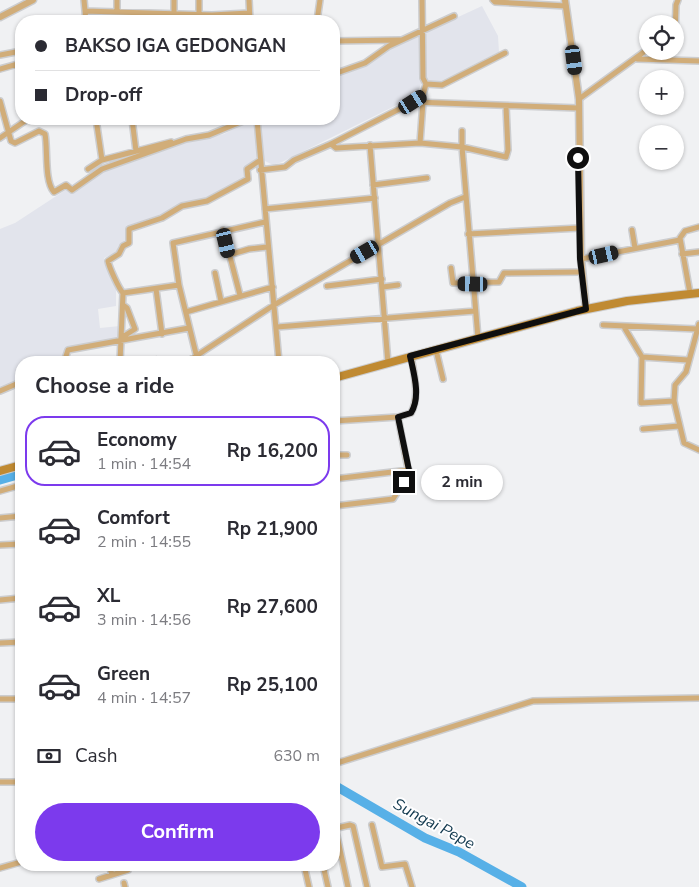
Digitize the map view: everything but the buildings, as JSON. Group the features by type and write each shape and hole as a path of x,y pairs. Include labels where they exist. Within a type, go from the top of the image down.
{"main road":[{"path":"340,376 586,309 699,293"},
{"path":"0,471 15,467"}],"street":[{"path":"0,17 34,0"},
{"path":"84,0 85,15"},
{"path":"117,0 117,11"},
{"path":"174,0 174,14"},
{"path":"199,0 199,14"},
{"path":"85,11 174,14 249,13 249,0"},
{"path":"318,15 320,0"},
{"path":"260,170 285,167 298,157 331,144 423,95 426,84 423,78 424,31 422,0"},
{"path":"493,0 495,2 565,3 578,99 580,259 586,309"},
{"path":"676,15 678,0"},
{"path":"340,72 365,62 389,46 454,16"},
{"path":"340,41 403,40"},
{"path":"0,56 15,52"},
{"path":"426,84 442,85 505,53"},
{"path":"578,99 639,56"},
{"path":"636,58 699,61"},
{"path":"0,69 15,64"},
{"path":"0,101 7,134 13,143 39,131 45,134 48,148 47,165 54,192 66,185 72,190 102,169 186,139"},
{"path":"413,102 578,108"},
{"path":"420,143 423,102"},
{"path":"331,144 336,148 420,143 462,147 507,156 506,106"},
{"path":"0,138 20,125"},
{"path":"97,125 102,160"},
{"path":"133,125 136,151"},
{"path":"88,169 102,160 186,139 210,135 234,125"},
{"path":"257,125 259,161 279,356"},
{"path":"462,130 465,197 478,338"},
{"path":"370,145 388,363"},
{"path":"120,356 123,293 118,288 118,281 111,273 108,261 128,243 129,229 162,218 182,206 207,201 248,179 247,169 259,161"},
{"path":"373,185 427,178"},
{"path":"265,222 223,230 173,243 179,284 197,356 274,305 378,244 465,197"},
{"path":"265,210 374,198"},
{"path":"690,293 680,240 686,231 699,227"},
{"path":"468,234 580,228"},
{"path":"223,230 240,295"},
{"path":"632,230 635,248"},
{"path":"580,259 680,240"},
{"path":"229,255 249,249 267,247"},
{"path":"682,254 699,252"},
{"path":"451,268 453,283 473,284 499,282 504,273 581,272"},
{"path":"215,273 221,301"},
{"path":"327,286 382,279"},
{"path":"123,293 179,284"},
{"path":"382,287 398,285"},
{"path":"186,312 273,287"},
{"path":"156,289 162,334"},
{"path":"121,339 135,329 127,308 122,305"},
{"path":"277,328 475,311"},
{"path":"603,324 624,327 698,327 686,372 674,385 674,401 684,444 699,450"},
{"path":"624,327 642,357 641,403 674,401"},
{"path":"66,356 68,350 189,328"},
{"path":"436,350 443,379"},
{"path":"340,421 398,417 411,413 414,408 415,382 410,356"},
{"path":"642,357 688,360"},
{"path":"0,390 15,384"},
{"path":"340,505 393,499 408,478 409,470 398,417"},
{"path":"643,429 679,426"},
{"path":"340,455 347,454"},
{"path":"340,478 409,470"},
{"path":"0,491 15,487"},
{"path":"0,518 15,517"},
{"path":"0,545 15,544"},
{"path":"0,600 15,599"},
{"path":"0,643 15,642"},
{"path":"340,762 533,701 699,698"},
{"path":"0,699 15,699"},
{"path":"0,782 15,782"},
{"path":"372,824 382,868 405,864 412,887"},
{"path":"340,827 353,826 367,887"},
{"path":"340,850 348,887"},
{"path":"0,868 15,864"},
{"path":"111,871 112,875"},
{"path":"99,879 125,871"},
{"path":"305,871 309,887"},
{"path":"324,871 328,887"}],"shaded area":[{"path":"482,6 498,36 499,52 439,82 422,81 417,95 282,162 273,165 257,157 243,169 244,178 201,200 182,202 156,218 128,226 125,231 127,241 118,246 117,252 104,258 110,276 116,282 116,306 98,309 100,328 120,326 119,339 66,349 64,356 15,356 15,382 0,388 0,229 15,223 67,189 70,193 106,170 182,144 224,134 241,125 340,125 340,73 360,69 391,48"}],"waterway":[{"name":"Sungai Pepe","path":"0,480 15,476"},
{"name":"Sungai Pepe","path":"340,788 425,838 459,852 522,887"}],"route":[{"path":"404,482 408,478 409,470 398,417 411,413 414,408 415,382 410,356 586,309 580,259 578,158"}]}
